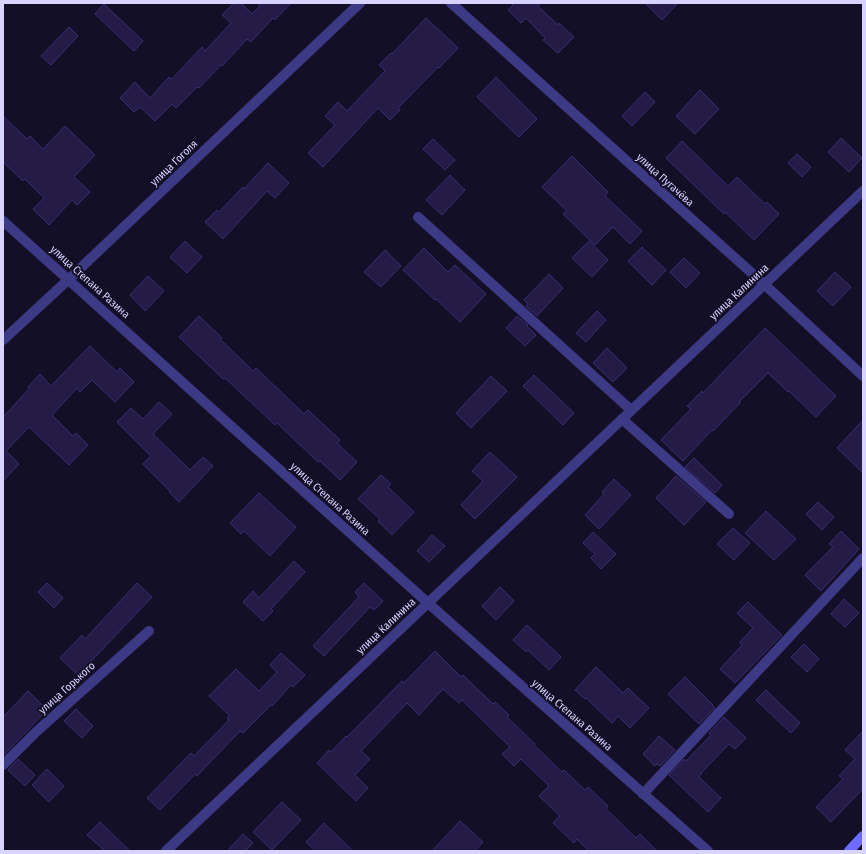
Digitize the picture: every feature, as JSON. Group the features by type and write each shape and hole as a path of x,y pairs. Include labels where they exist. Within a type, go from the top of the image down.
{"main road":[{"path":"849,851 863,836"}],"street":[{"name":"улица Гоголя","path":"3,340 69,280 360,3"},
{"name":"улица Пугачёва","path":"450,3 764,284 863,376"},
{"name":"улица Калинина","path":"166,851 863,191"},
{"path":"418,217 632,410"},
{"name":"улица Степана Разина","path":"3,221 428,603 708,851"},
{"path":"622,419 729,514"},
{"path":"643,794 863,558"},
{"name":"улица Горького","path":"3,766 36,732 149,631"}],"building":[{"path":"234,3 241,3 252,14 260,6 258,3 291,3 275,20 273,18 251,42 247,39 222,66 221,65 199,88 197,87 176,108 172,104 155,121 140,107 134,112 120,98 135,82 150,98 169,77 172,79 202,47 205,51 231,23 222,15"},
{"path":"511,3 540,3 538,6 558,25 559,23 574,37 558,53 543,40 545,38 526,18 521,23 508,10 513,5"},
{"path":"645,3 678,3 662,20"},
{"path":"104,4 143,41 134,51 95,14"},
{"path":"426,18 458,48 398,108 400,110 390,120 378,108 323,167 308,153 335,125 325,116 338,102 347,111 385,71 379,65 391,53 392,54"},
{"path":"69,27 78,36 51,65 41,56"},
{"path":"496,77 537,119 519,137 477,97"},
{"path":"700,90 719,109 695,134 676,116"},
{"path":"645,92 655,102 632,126 622,116"},
{"path":"3,116 27,139 30,136 43,149 65,126 95,155 74,177 90,192 77,205 72,200 49,225 33,209 44,198 25,179 23,181 3,162"},
{"path":"841,138 862,158 849,172 828,152"},
{"path":"433,139 455,160 445,170 423,149"},
{"path":"682,141 728,186 737,177 765,204 767,202 779,214 754,240 725,212 724,214 666,158"},
{"path":"797,154 811,167 802,177 788,163"},
{"path":"572,156 608,192 605,196 642,231 630,244 613,227 595,245 563,214 567,211 542,187"},
{"path":"268,163 289,183 275,198 267,191 223,239 205,222 217,210 219,212 243,187 244,189"},
{"path":"450,175 465,190 442,215 426,200"},
{"path":"185,241 202,257 187,273 170,257"},
{"path":"589,241 608,260 592,277 572,258"},
{"path":"642,247 666,270 652,285 628,261"},
{"path":"424,248 448,272 455,265 486,294 460,322 403,270"},
{"path":"385,250 401,266 381,287 364,272"},
{"path":"684,258 700,273 686,288 670,272"},
{"path":"835,272 851,287 833,306 817,291"},
{"path":"549,274 563,288 537,316 526,306 528,304 524,300"},
{"path":"148,276 164,291 145,311 130,295"},
{"path":"597,311 606,320 586,342 576,333"},
{"path":"199,316 253,371 256,368 304,414 308,410 340,440 337,443 357,462 340,480 320,461 318,462 277,423 275,425 225,378 223,379 179,337"},
{"path":"517,316 528,325 527,326 536,335 525,346 506,328"},
{"path":"765,328 836,396 816,417 768,373 683,461 661,440 691,409 687,406 702,391 703,393"},
{"path":"90,346 117,372 120,368 134,382 115,402 92,380 80,392 77,388 52,415 73,436 76,433 88,445 69,465 29,427 6,451 19,464 3,481 3,417 29,389 28,387 40,374 51,386"},
{"path":"607,348 627,368 613,382 593,363"},
{"path":"534,375 574,413 563,425 523,386"},
{"path":"491,376 507,391 471,428 456,413"},
{"path":"159,402 172,414 153,434 190,470 203,457 213,466 179,502 143,464 151,456 117,422 131,408 143,419"},
{"path":"863,420 863,473 837,448"},
{"path":"490,452 517,477 475,519 461,505 483,481 472,471"},
{"path":"694,458 722,485 715,493 685,467"},
{"path":"381,475 391,484 388,487 414,512 392,535 378,521 380,519 358,499"},
{"path":"676,476 706,502 684,525 656,498"},
{"path":"614,479 631,495 599,529 585,515 604,494 602,492"},
{"path":"259,493 296,527 270,556 244,531 241,534 230,523"},
{"path":"818,502 834,517 822,530 806,514"},
{"path":"766,511 796,539 774,560 745,533"},
{"path":"733,528 750,543 734,560 717,544"},
{"path":"841,531 859,549 821,591 805,575 833,547 829,544"},
{"path":"593,532 616,554 601,569 591,558 595,554 583,543"},
{"path":"432,535 445,546 429,562 417,551"},
{"path":"294,561 305,572 271,609 273,611 263,621 243,602 253,591 259,598"},
{"path":"47,583 63,598 54,608 38,592"},
{"path":"137,583 152,597 78,675 60,658 82,635 85,639"},
{"path":"364,583 383,601 374,610 370,607 324,656 313,646 359,597 355,592"},
{"path":"500,587 514,601 496,620 482,606"},
{"path":"844,599 859,613 845,627 831,614"},
{"path":"748,602 782,635 735,683 720,669 742,645 740,642 753,628 737,613"},
{"path":"527,625 561,657 549,670 528,650 526,652 513,640"},
{"path":"804,644 819,659 807,672 791,657"},
{"path":"435,651 461,677 463,675 493,704 495,702 509,715 507,717 562,772 564,770 585,790 588,787 608,806 606,809 636,838 640,834 657,851 589,851 577,839 574,843 553,823 560,816 539,796 549,786 521,759 514,766 502,754 510,747 462,700 459,703 443,689 419,715 407,703 361,751 370,759 355,775 368,788 356,801 317,763 329,750 331,752 346,736 347,737 402,681 404,683"},
{"path":"281,653 305,675 293,687 291,685 272,706 271,705 243,733 240,731 197,776 195,774 160,810 147,798 191,753 194,756 229,720 227,718 230,716 209,696 236,669 259,691 277,672 270,665"},
{"path":"596,667 623,693 628,688 649,708 630,728 618,716 612,723 586,698 585,699 575,690"},
{"path":"685,677 715,708 699,724 668,694"},
{"path":"766,690 800,723 791,733 756,700"},
{"path":"28,691 47,710 3,756 3,717"},
{"path":"76,709 93,726 82,738 64,721"},
{"path":"724,717 746,738 735,749 729,744 701,773 699,777 721,798 708,812 669,775 684,759 686,761 711,735 709,733"},
{"path":"863,731 863,789 831,822 816,807 843,779 839,776 855,759 845,750"},
{"path":"659,736 675,750 660,766 657,764 655,766 643,754"},
{"path":"18,759 35,775 25,786 8,770"},
{"path":"47,769 64,786 49,802 32,785"},
{"path":"282,802 301,820 272,850 253,832"},
{"path":"460,821 483,842 475,851 432,851"},
{"path":"100,822 130,851 105,851 87,835"},
{"path":"324,823 353,851 316,851 306,842"},
{"path":"243,834 253,843 245,851 227,851"}]}
